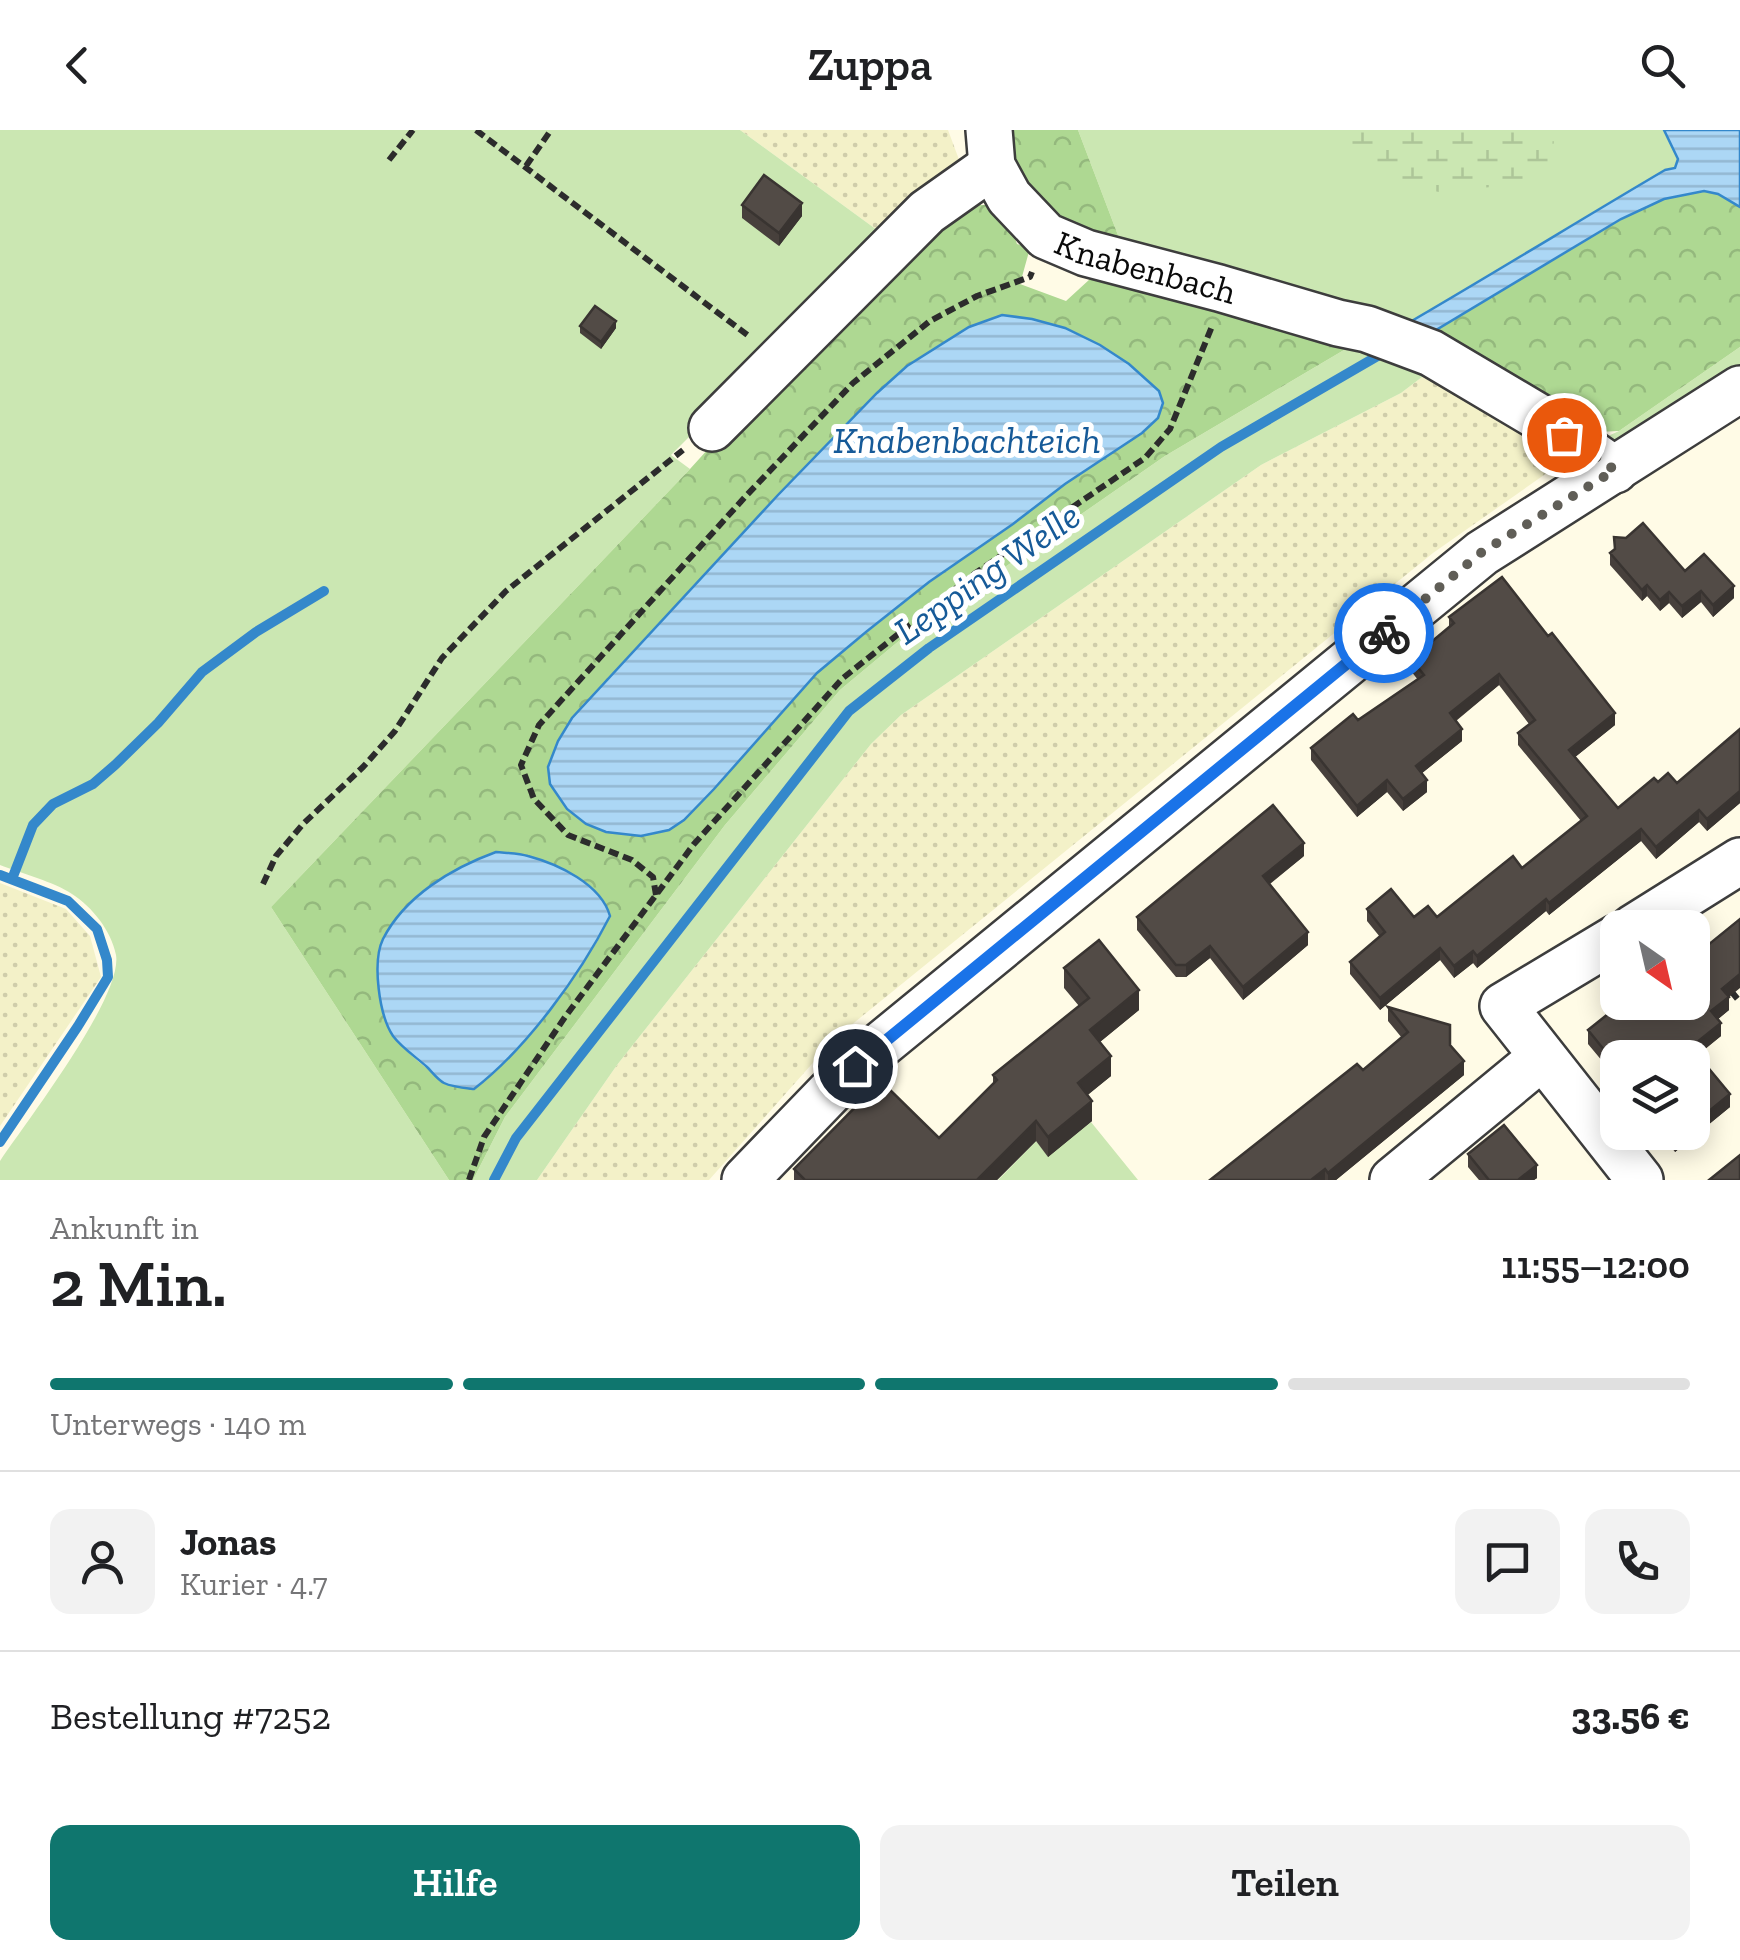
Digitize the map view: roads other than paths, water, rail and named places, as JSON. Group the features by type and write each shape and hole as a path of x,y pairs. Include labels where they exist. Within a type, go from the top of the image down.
{"street":[{"name":"Knabenbach","path":"991,148 1009,197 1046,236 1086,252 1367,329 1430,352 1539,417 1615,470"},
{"path":"712,428 991,148"},
{"path":"745,1180 855,1066 1482,552 1740,389"},
{"path":"1662,910 1740,862"},
{"path":"1600,948 1504,1006 1640,1180"},
{"path":"1393,1180 1542,1057"}],"water":[{"path":"1664,130 1740,130 1740,207 1704,191 1664,199 1621,219 1431,333 1410,322 1665,170 1675,168 1678,159"},
{"name":"Knabenbachteich","path":"1002,315 1065,328 1129,364 1159,391 1163,403 1158,418 929,582 817,673 714,789 669,830 641,836 606,832 586,824 567,809 550,784 548,767 572,718 877,393 907,366 969,327"},
{"path":"496,852 528,856 565,870 598,894 610,916 567,986 532,1032 474,1089 440,1080 393,1036 384,1015 378,961 383,939 392,924 417,897 447,875"}],"waterway":[{"name":"Lepping Welle","path":"494,1180 516,1138 849,711 929,648 1221,447 1388,350"},
{"path":"12,879 33,825 53,804 93,784 115,765 202,672 256,632 324,591"},
{"path":"0,875 68,901 97,929 108,977 0,1142"}]}
